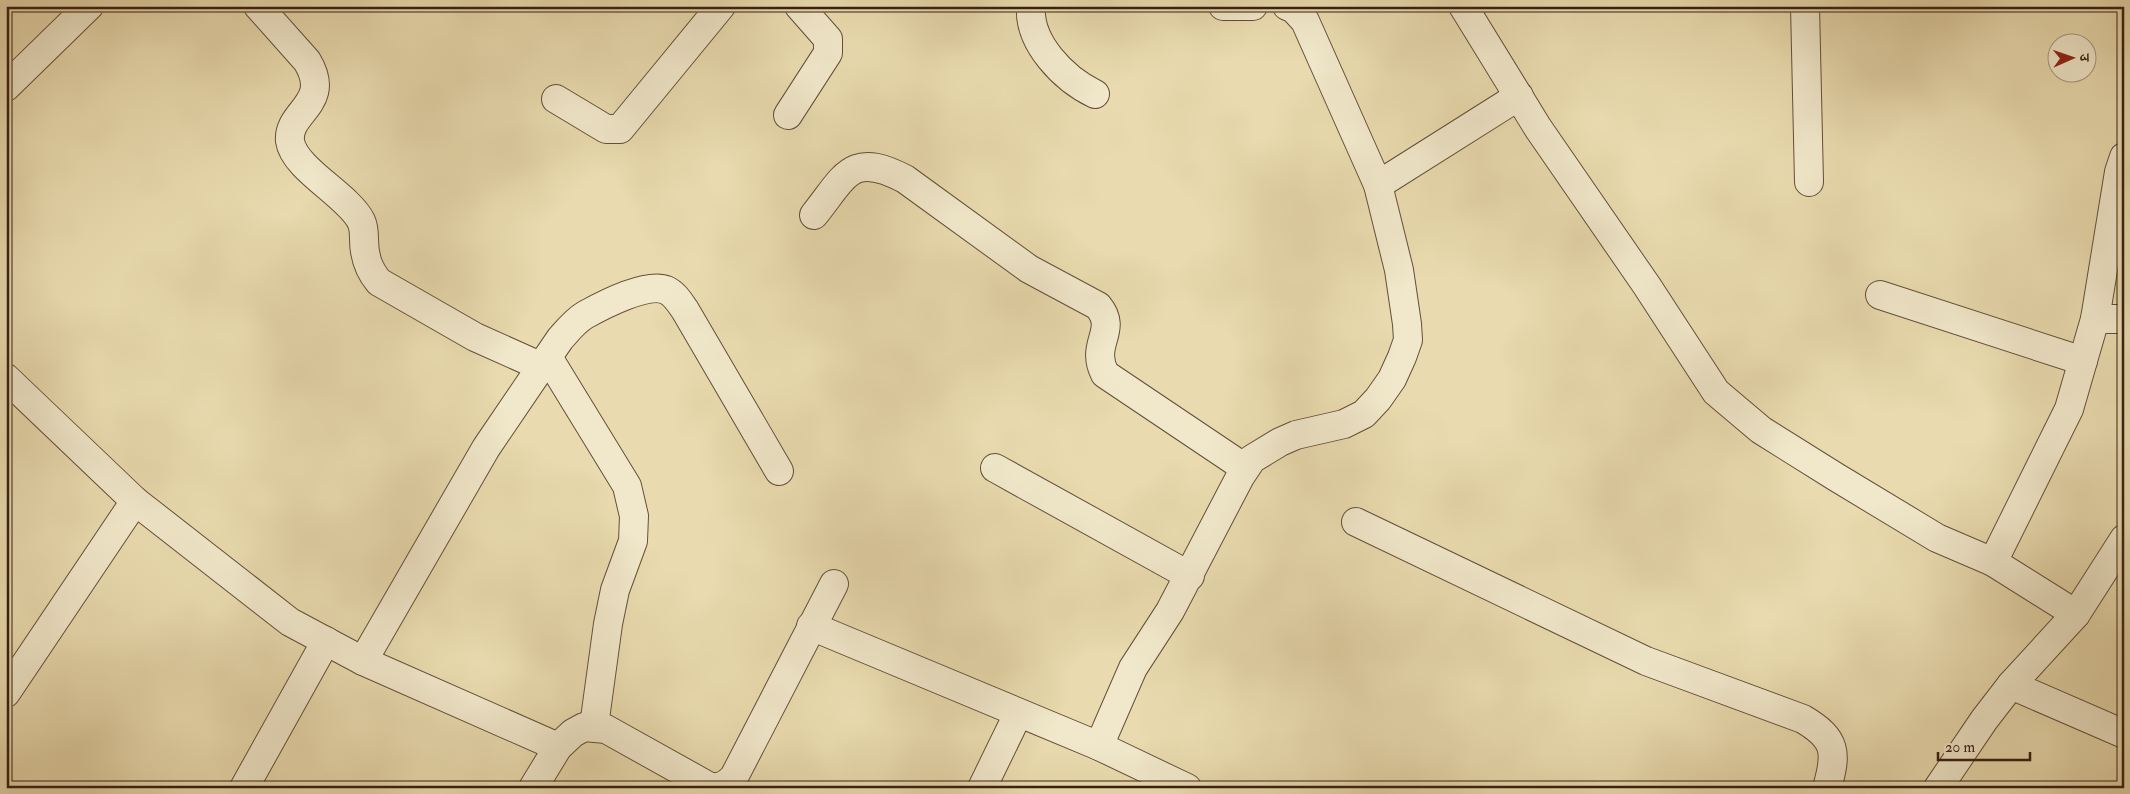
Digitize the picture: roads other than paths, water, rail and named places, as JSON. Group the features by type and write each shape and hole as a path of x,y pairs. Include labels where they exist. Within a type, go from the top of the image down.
{"street":[{"path":"6,86 89,6"},
{"path":"258,6 307,61 312,70 316,80 314,94 290,134 290,143 297,157 353,210 361,220 364,230 365,255 373,275 379,282 475,337 545,362 627,486 634,516 633,541 615,590 608,624 594,726"},
{"path":"556,99 606,129 615,131 620,129 721,6"},
{"path":"788,115 828,53 828,39 799,6"},
{"path":"1031,6 1031,23 1036,38 1064,73 1079,87 1095,94"},
{"path":"1223,6 1253,6"},
{"path":"1099,746 1133,668 1190,576 1245,468 1252,459 1280,442 1313,430 1344,424 1364,414 1378,399 1392,379 1408,340 1399,270 1378,185 1305,21 1294,9 1287,6"},
{"path":"1463,6 1538,128 1642,278 1716,392 1761,430 1844,482 1936,538 1994,562 2076,614"},
{"path":"1805,6 1809,182"},
{"path":"1378,185 1519,96"},
{"path":"1994,562 2069,409 2095,319 2119,172 2124,157"},
{"path":"814,215 848,172 858,166 872,166 887,170 905,179 1029,269 1098,306 1103,312 1106,321 1106,332 1099,349 1099,358 1105,374 1111,380 1245,468"},
{"path":"363,661 486,448 560,339 585,315 640,289 664,290 674,295 685,310 779,471"},
{"path":"1880,295 2083,360"},
{"path":"2095,319 2124,319"},
{"path":"6,378 135,501 290,622 363,661 558,747"},
{"path":"996,468 1190,576"},
{"path":"6,693 135,501"},
{"path":"1356,522 1646,661 1803,719 1815,726 1826,737 1832,749 1834,763 1827,788"},
{"path":"1938,788 1984,720 2011,686 2076,614 2124,539"},
{"path":"532,788 558,747 574,732 584,727 594,726 606,729 710,787 727,784 734,777 834,584"},
{"path":"811,626 1018,714 1099,746 1187,788"},
{"path":"244,788 326,641"},
{"path":"2011,686 2124,734"},
{"path":"982,788 1018,714"}]}
